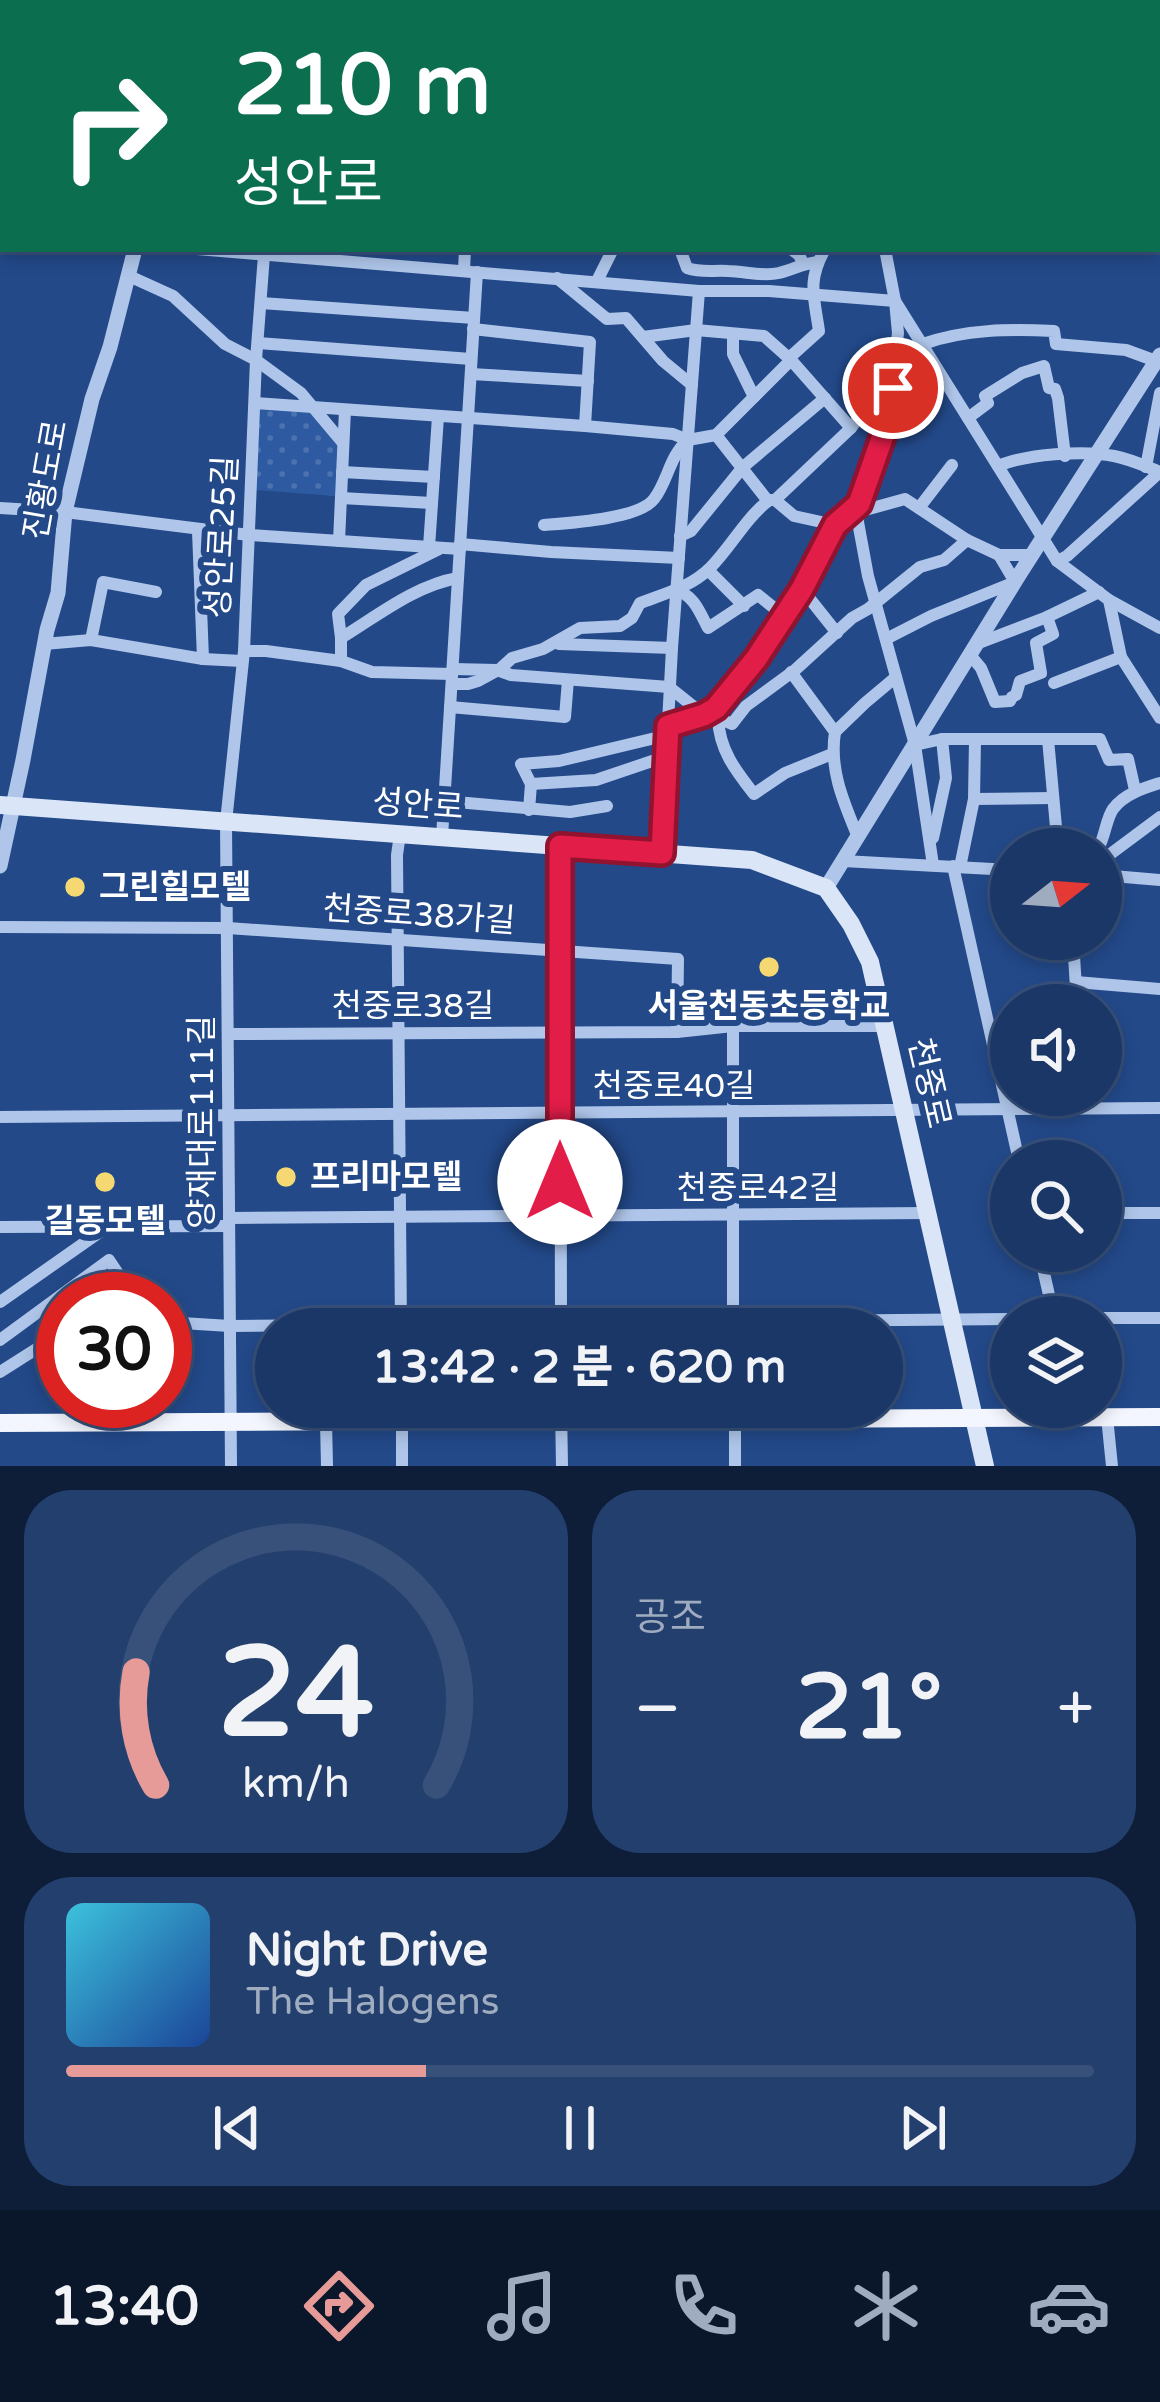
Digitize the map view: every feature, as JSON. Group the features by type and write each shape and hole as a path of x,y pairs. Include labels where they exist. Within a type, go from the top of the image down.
{"main road":[{"name":"성안로","path":"6,806 752,860 826,887"},
{"name":"천중로","path":"826,887 870,962 985,1466"},
{"path":"903,1416 990,1417"},
{"path":"1122,1417 1160,1417"},
{"path":"0,1423 255,1421"}],"street":[{"name":"진황도로","path":"0,866 6,806 58,593 65,512 134,252"},
{"path":"230,252 351,255 470,272 895,301"},
{"path":"442,837 474,324 466,252"},
{"path":"597,281 612,252"},
{"path":"681,252 687,268 694,271 761,275"},
{"path":"886,252 898,333 895,369 887,424 859,508 861,540 915,745 932,858"},
{"name":"성안로25길","path":"226,821 243,656 265,255"},
{"path":"544,525 609,518 655,499 677,450 688,440 716,435 819,331 815,258 780,273 705,291"},
{"path":"129,276 173,296 225,344 301,393 343,443"},
{"path":"556,278 607,319 626,317 663,361 692,386"},
{"path":"662,853 671,648 696,331 705,291"},
{"path":"895,301 1057,561 1104,596 1160,628"},
{"path":"261,303 590,341 585,426"},
{"path":"826,887 1158,358 1056,344 1054,331 1001,329 922,344"},
{"path":"643,338 696,331 764,337 851,428"},
{"path":"733,334 733,354 754,397"},
{"path":"258,343 472,358"},
{"path":"968,418 988,403 986,396 1022,373 1045,366 1049,388 1055,389 1058,398 1065,455"},
{"path":"497,670 512,658 554,644 580,628 620,626 632,618 640,603 676,590 708,570 772,500 851,428 895,369"},
{"path":"470,374 588,381"},
{"path":"1057,561 1155,470 1160,397"},
{"path":"680,536 691,531 743,466 825,398"},
{"path":"255,404 585,426 674,434 688,440"},
{"path":"339,542 345,410"},
{"path":"434,548 438,417"},
{"path":"716,435 772,500 794,516 835,525"},
{"path":"998,466 1097,453 1155,470"},
{"path":"919,508 952,465"},
{"path":"342,472 434,477"},
{"path":"340,498 432,503"},
{"path":"529,810 531,784 521,764 559,761 711,714 756,659 802,589 835,525 859,508 905,499 999,555 1033,556"},
{"path":"0,508 249,536 679,558"},
{"path":"198,531 203,659"},
{"path":"44,644 91,640 203,659 243,656 340,662 372,672 452,676 497,670 669,687 732,724 746,706 852,618 920,567 944,560 967,540"},
{"path":"340,662 338,614 366,585 434,548"},
{"path":"999,555 1015,582"},
{"path":"708,570 744,606"},
{"path":"341,638 396,604 441,581 458,578"},
{"path":"91,640 103,582 156,592"},
{"path":"886,639 1015,582"},
{"path":"802,589 837,633"},
{"path":"676,590 686,592 708,628 758,595 784,616"},
{"path":"975,649 1104,596"},
{"path":"1104,596 1121,658 1160,718"},
{"path":"975,649 995,702 1010,701 1020,680 1041,673 1036,643 1053,634 1047,616"},
{"path":"554,644 671,648"},
{"path":"1054,683 1121,658"},
{"path":"791,673 835,732"},
{"path":"858,837 836,778 835,732 896,677"},
{"path":"450,707 566,717 568,680"},
{"path":"711,714 725,755 754,794 785,773 832,754"},
{"path":"915,745 941,739 1100,739 1109,760 1128,759 1135,790"},
{"path":"932,858 946,778 941,739"},
{"path":"1048,739 1056,828"},
{"path":"975,740 974,799 956,866 990,1026"},
{"path":"531,784 596,780 667,756"},
{"path":"1107,828 1112,809 1135,790 1160,783"},
{"path":"974,799 1053,798"},
{"path":"445,801 570,812 607,806"},
{"path":"1122,846 1160,818"},
{"name":"양재대로111길","path":"226,821 231,1466"},
{"path":"400,834 401,1308"},
{"path":"560,846 561,1308"},
{"path":"843,860 932,858 956,866 990,868"},
{"path":"1122,877 1160,880"},
{"name":"천중로38가길","path":"0,927 228,928 678,959 677,1032"},
{"path":"1074,960 1076,982 1160,989"},
{"path":"733,1026 733,1308"},
{"name":"천중로38길","path":"228,1034 885,1026"},
{"name":"천중로40길","path":"1122,1105 1160,1108"},
{"name":"천중로40길","path":"0,1118 990,1110"},
{"name":"천중로42길","path":"0,1227 400,1217 928,1213"},
{"path":"1122,1214 1160,1213"},
{"path":"0,1302 107,1227"},
{"path":"93,1272 109,1260 117,1272"},
{"path":"0,1340 36,1314"},
{"path":"903,1320 990,1318"},
{"path":"1122,1318 1160,1318"},
{"path":"192,1324 255,1326"},
{"path":"2,1366 36,1347"},
{"path":"326,1428 326,1466"},
{"path":"402,1428 402,1466"},
{"path":"561,1428 562,1466"},
{"path":"735,1428 736,1466"},
{"path":"1107,1428 1112,1466"}],"shaded area":[{"path":"259,407 310,411 338,445 335,496 256,490"}],"place":[{"name":"그린힐모텔","path":"75,887"},
{"name":"서울천동초등학교","path":"769,967"},
{"name":"프리마모텔","path":"286,1177"},
{"name":"길동모텔","path":"105,1182"}],"route":[{"path":"560,1182 560,846 662,853 668,726 716,708 756,659 802,589 835,525 859,504 887,424 893,388"}]}
